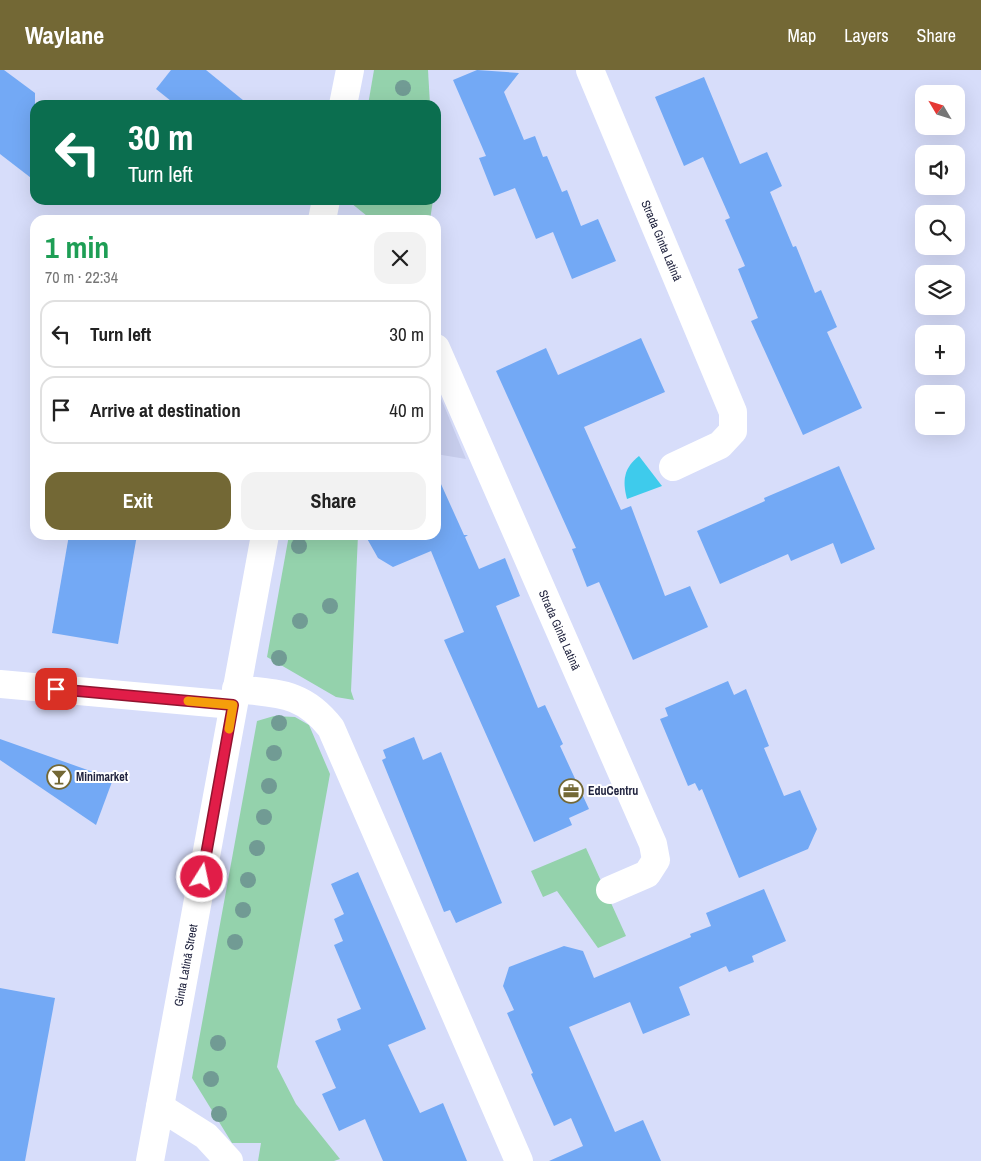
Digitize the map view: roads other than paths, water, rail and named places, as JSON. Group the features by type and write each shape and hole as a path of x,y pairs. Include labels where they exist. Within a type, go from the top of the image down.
{"street":[{"path":"344,100 350,70"},
{"name":"Strada Ginta Latină","path":"590,70 733,412 733,431 720,445 673,467"},
{"name":"Strada Ginta Latină","path":"441,359 653,844 656,860 647,874 610,890"},
{"name":"Ginta Latină Street","path":"150,1161 264,540"},
{"path":"0,684 235,697 280,694 300,700 320,713 331,728 519,1161"},
{"path":"160,1108 206,1136 229,1161"}],"water":[{"path":"639,456 662,486 627,499 625,480 627,470"}],"place":[{"name":"Minimarket","path":"59,777"},
{"name":"EduCentru","path":"571,791"}]}
